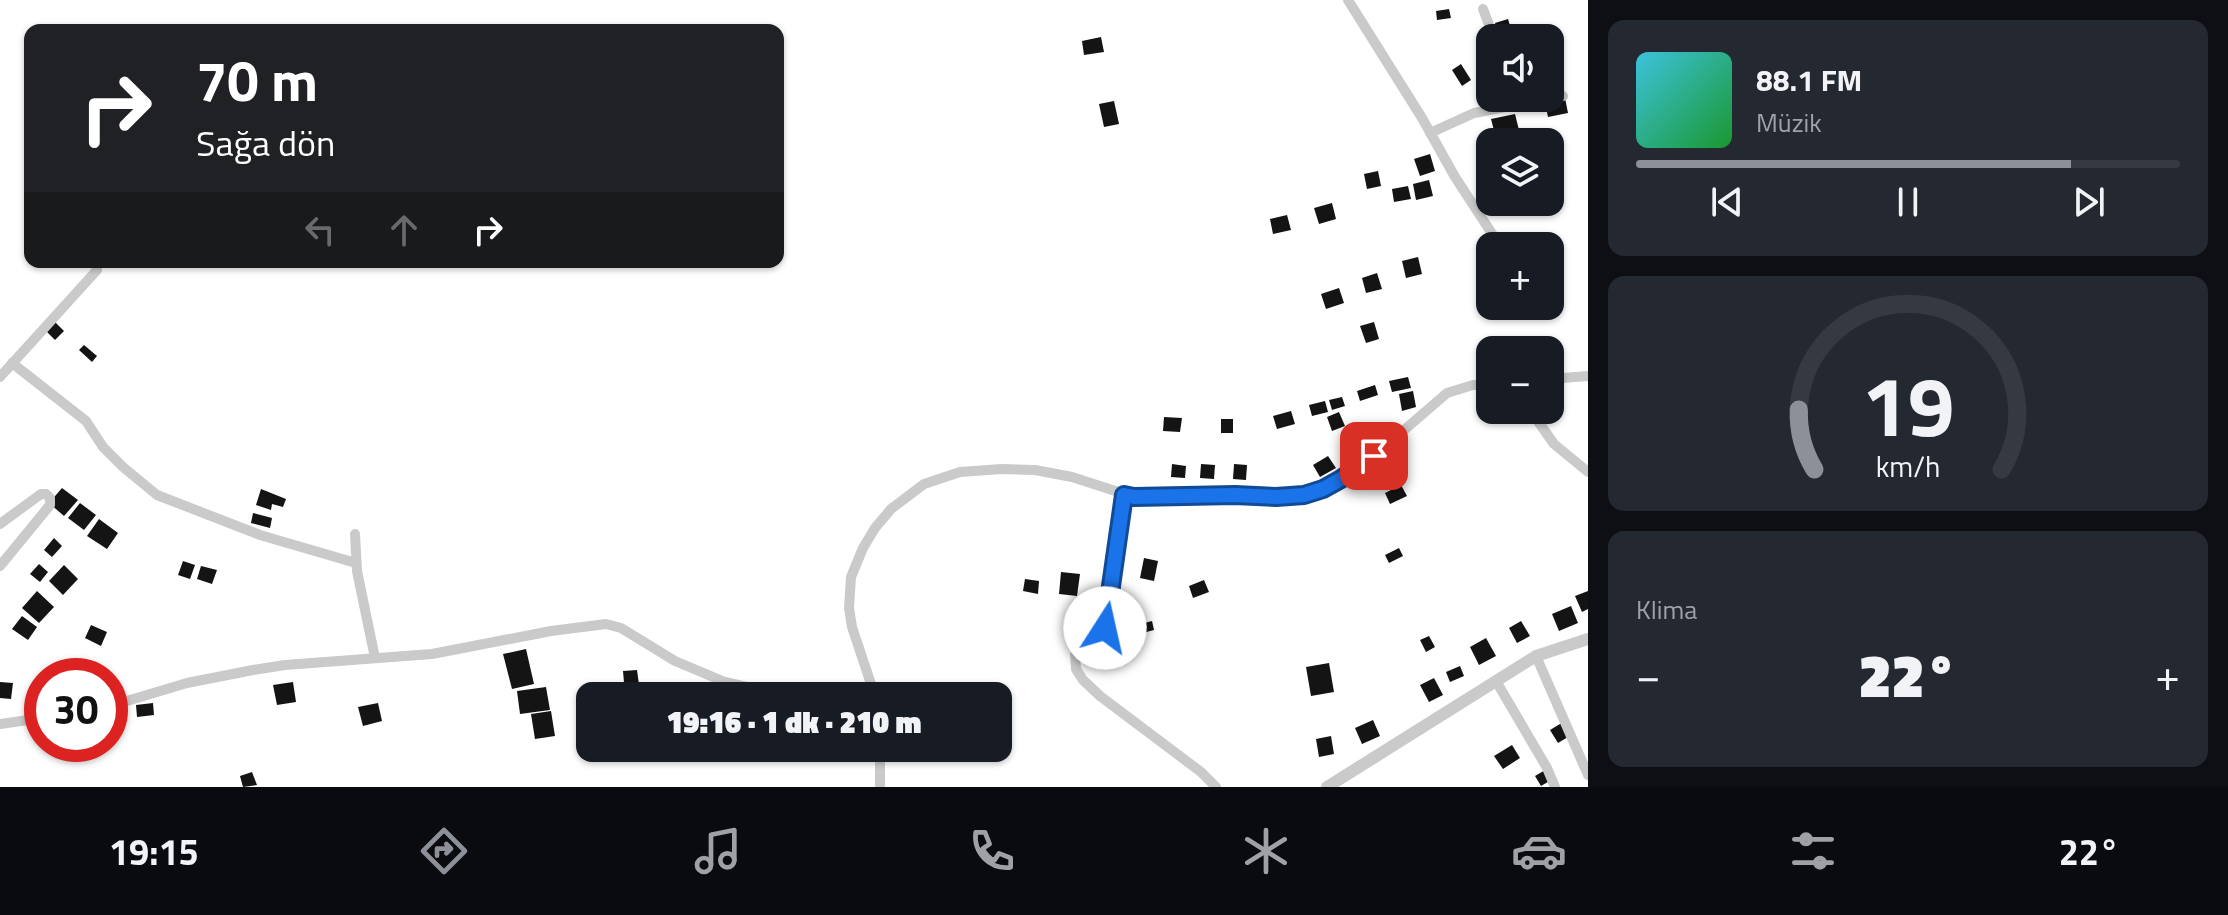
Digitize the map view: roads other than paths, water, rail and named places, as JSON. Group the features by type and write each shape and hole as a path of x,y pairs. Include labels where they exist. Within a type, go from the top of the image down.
{"street":[{"path":"1348,0 1491,232"},
{"path":"1483,9 1489,24"},
{"path":"1430,133 1478,112"},
{"path":"0,377 97,270"},
{"path":"12,363 86,421 103,447 157,495 260,535 356,563"},
{"path":"1564,378 1588,376"},
{"path":"870,682 852,627 849,608 851,577 875,528 891,509 924,484 945,476 1002,469 1053,472 1134,497 1304,495 1341,479 1374,456 1447,393 1476,385"},
{"path":"1540,424 1554,444 1588,472"},
{"path":"0,524 41,494 50,498 50,505 0,566"},
{"path":"1124,495 1107,622 1101,633 1080,646 1075,654 1076,669 1100,696 1201,772 1216,787"},
{"path":"355,534 356,563 375,658"},
{"path":"128,701 187,683 253,670 432,654 551,631 606,624 621,628 675,661 725,682"},
{"path":"1327,787 1536,656 1588,639"},
{"path":"1536,656 1588,775"},
{"path":"1496,681 1555,787"},
{"path":"0,724 24,721"},
{"path":"880,762 880,787"}]}
